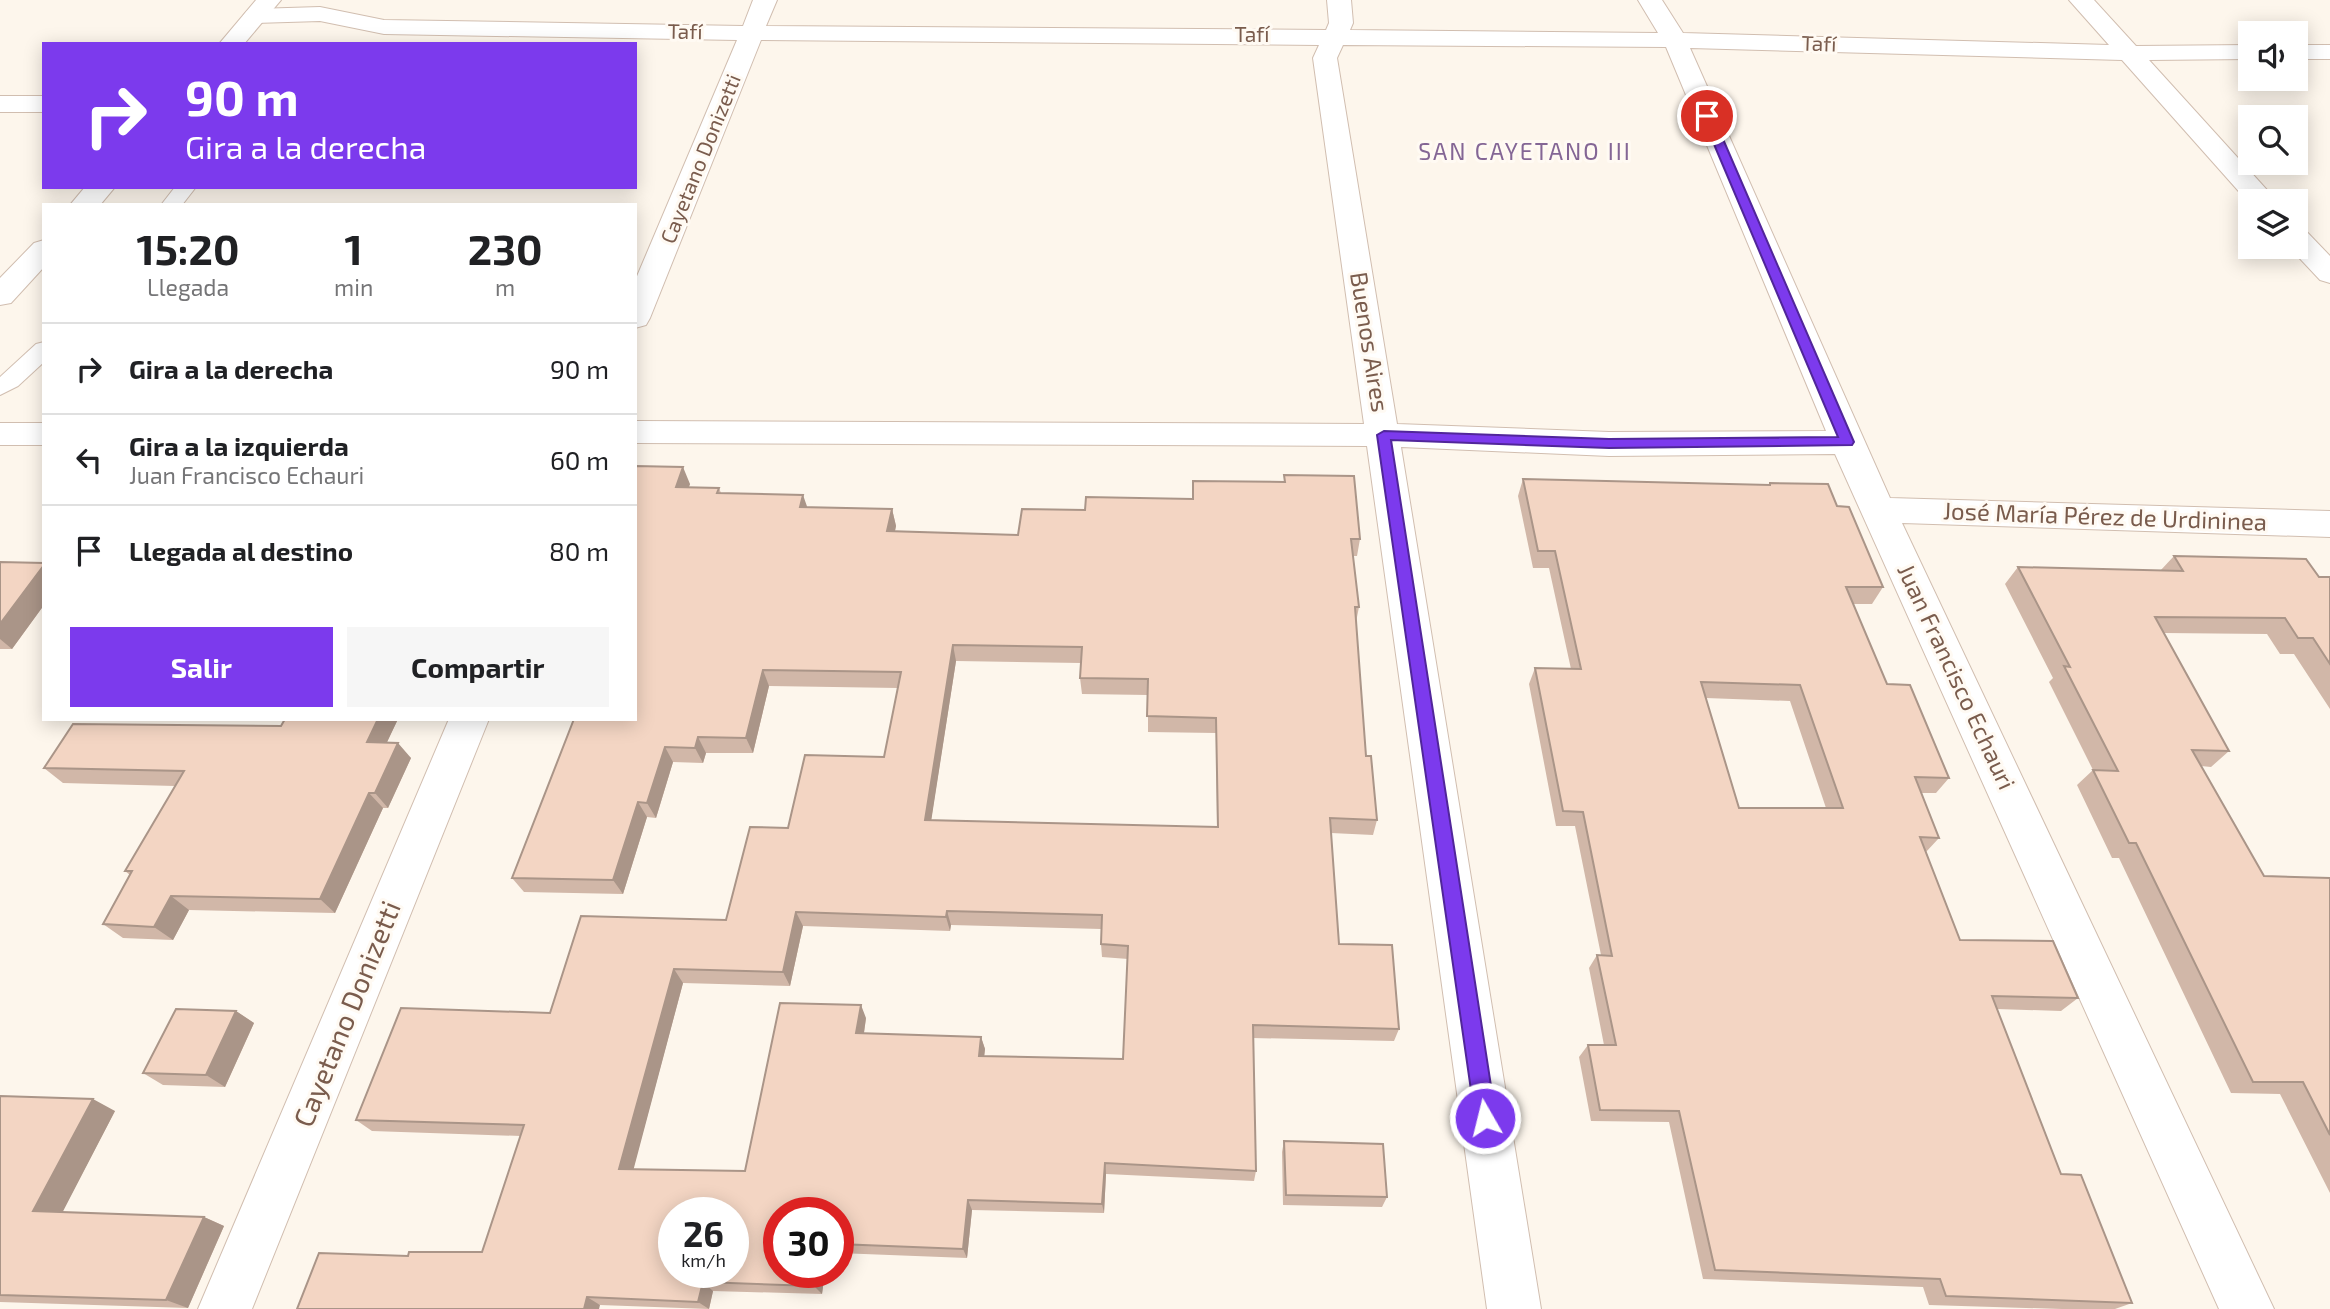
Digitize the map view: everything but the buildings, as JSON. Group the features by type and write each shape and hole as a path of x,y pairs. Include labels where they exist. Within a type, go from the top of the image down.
{"street":[{"path":"320,14 342,0"},
{"name":"Cayetano Donizetti","path":"637,313 765,0"},
{"name":"Juan Francisco Echauri","path":"1650,0 1675,40 1847,442 2247,1309"},
{"path":"2081,0 2252,189"},
{"path":"233,42 262,8"},
{"name":"Tafí","path":"262,8 320,14 384,27 752,33 1337,18 1675,40 2128,53 2238,52"},
{"name":"Buenos Aires","path":"1337,18 1325,58 1514,1309"},
{"path":"2308,52 2330,52"},
{"path":"0,104 42,104"},
{"path":"87,203 99,189"},
{"path":"2308,250 2330,274"},
{"path":"0,296 42,251"},
{"path":"637,432 1384,435 1609,444 1847,442"},
{"path":"0,434 42,434"},
{"name":"José María Pérez de Urdininea","path":"1880,510 2330,524"},
{"name":"Cayetano Donizetti","path":"225,1309 468,721"}],"lane":[{"path":"173,203 184,189"},
{"path":"0,387 42,351"}],"district":[{"name":"SAN CAYETANO III","path":"1525,152"}],"route":[{"path":"1485,1118 1384,435 1609,444 1847,442 1707,116"}]}
